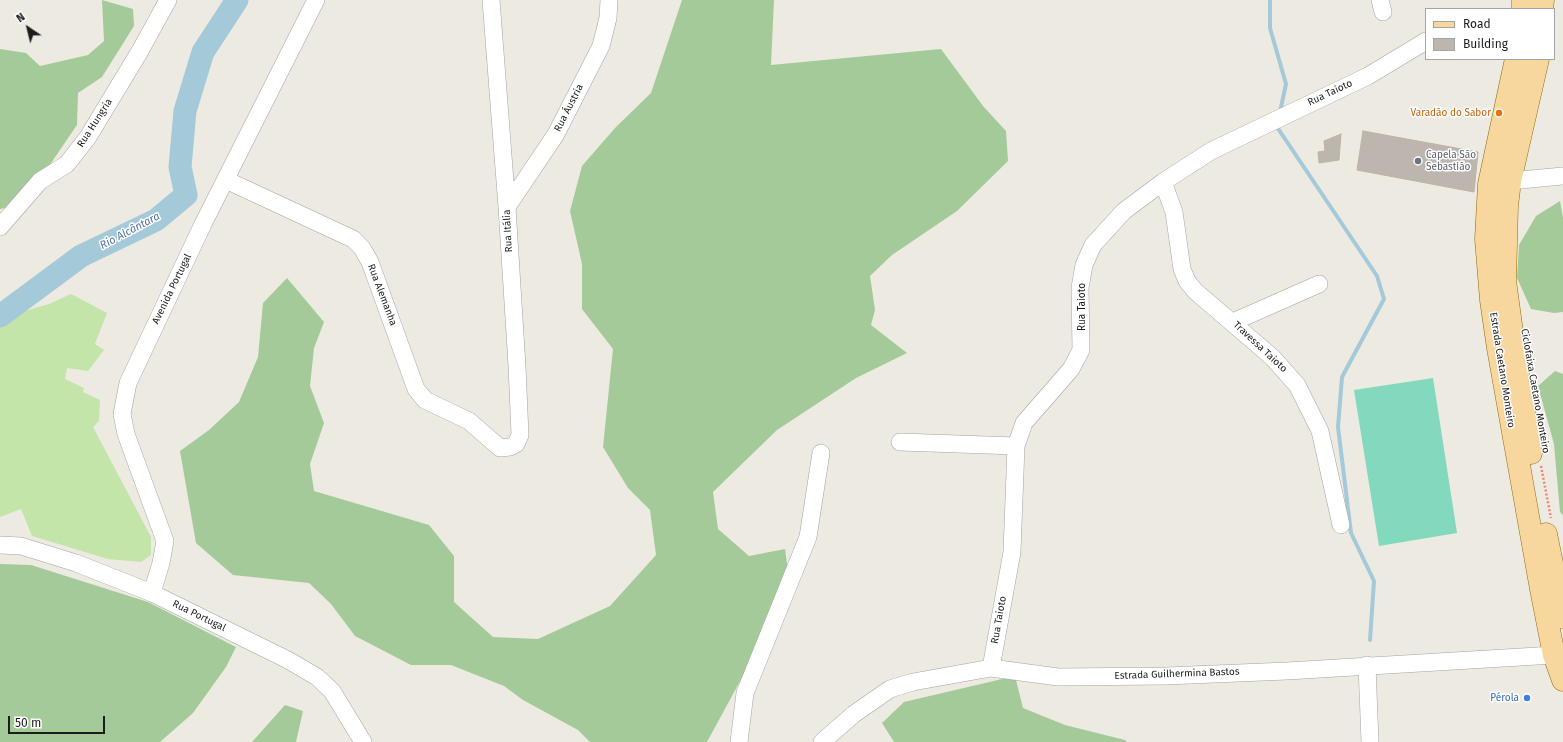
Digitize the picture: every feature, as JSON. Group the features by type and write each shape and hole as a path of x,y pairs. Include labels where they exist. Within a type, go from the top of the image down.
{"main road":[{"name":"Estrada Caetano Monteiro","path":"1516,60 1489,184 1486,239 1491,300 1498,348 1554,654 1563,680"},
{"name":"Estrada Caetano Monteiro","path":"1538,60 1510,181 1507,206 1505,281 1516,361 1542,511 1563,617"}],"street":[{"name":"Rua Hungria","path":"0,226 40,180 67,164 88,137 140,51 168,0"},
{"name":"Avenida Portugal","path":"152,593 161,563 165,541 126,434 122,414 128,383 160,313 316,0"},
{"name":"Rua Itália","path":"491,0 507,207 520,435 516,444 510,447 500,448"},
{"name":"Rua Áustria","path":"507,207 556,134 601,46 608,18 609,0"},
{"name":"Rua Taioto","path":"991,668 1012,552 1016,446 1024,423 1071,369 1081,350 1080,288 1084,265 1093,245 1124,211 1163,182 1211,151 1273,120 1368,76 1425,42"},
{"path":"1510,181 1563,176"},
{"name":"Rua Alemanha","path":"226,180 353,239 362,248 370,262 416,389 425,400 469,421 500,448"},
{"name":"Travessa Taioto","path":"1163,182 1174,212 1182,269 1187,281 1195,291 1272,357 1297,385 1320,431 1341,526"},
{"path":"1233,322 1319,284"},
{"path":"900,442 1016,446"},
{"path":"739,742 745,693 808,537 821,453"},
{"name":"Rua Portugal","path":"0,545 21,546 76,563 152,593 288,660 317,677 332,691 363,742"},
{"name":"Estrada Guilhermina Bastos","path":"822,742 854,714 890,689 913,682 991,668 1058,677 1166,676 1554,654"},
{"path":"1367,665 1370,742"}],"path":[{"name":"Ciclofaixa Caetano Monteiro","path":"1539,460 1551,522"}],"green space":[{"path":"102,0 133,9 134,26 102,77 78,93 77,125 49,166 18,205 0,209 0,49 26,53 40,66 88,55 104,41"},
{"path":"682,0 774,0 771,65 941,49 983,106 1006,131 1008,161 957,211 892,255 870,276 875,310 871,325 907,353 856,378 777,430 713,492 718,529 749,556 785,549 789,579 758,648 707,742 590,742 578,730 523,700 504,686 451,665 411,665 355,636 331,604 309,583 233,575 196,543 180,451 209,430 239,402 258,357 263,303 287,278 324,322 314,348 310,386 324,423 310,464 314,491 429,525 454,556 454,602 493,637 538,639 610,606 656,555 650,510 628,488 603,447 613,349 582,309 582,264 570,211 582,166 615,128 651,93"},
{"path":"1560,201 1563,218 1563,312 1554,313 1531,309 1517,278 1519,245 1536,216"},
{"path":"71,294 107,313 95,344 104,350 88,371 67,368 65,379 84,388 83,392 100,400 99,421 93,427 151,537 151,555 141,562 108,559 32,536 21,509 0,517 0,327 18,313 49,304"},
{"path":"1555,371 1563,374 1563,515 1560,512 1554,444 1538,386"},
{"path":"1433,378 1457,533 1379,546 1354,390"},
{"path":"0,564 31,565 148,602 236,647 226,667 193,713 160,742 0,742"},
{"path":"1015,676 1023,708 1065,725 1125,740 1127,742 894,742 882,723 904,702"},
{"path":"285,705 303,711 296,742 252,742"}],"building":[{"name":"Capela São Sebastião","path":"1363,131 1478,152 1474,192 1357,170"},
{"path":"1341,134 1339,160 1319,163 1318,152 1325,151 1324,141"}],"waterway":[{"name":"Rio Alcântara","path":"0,316 81,256 156,220 186,195 180,167 185,111 203,52 237,0"},
{"path":"1270,0 1270,28 1286,84 1280,112"},
{"path":"1278,125 1277,127 1377,276 1384,299 1342,377 1338,427 1351,533 1374,581 1370,640"}],"place":[{"name":"Varadão do Sabor","path":"1499,113"},
{"name":"Capela São Sebastião","path":"1418,161"},
{"name":"Pérola","path":"1527,698"}]}
